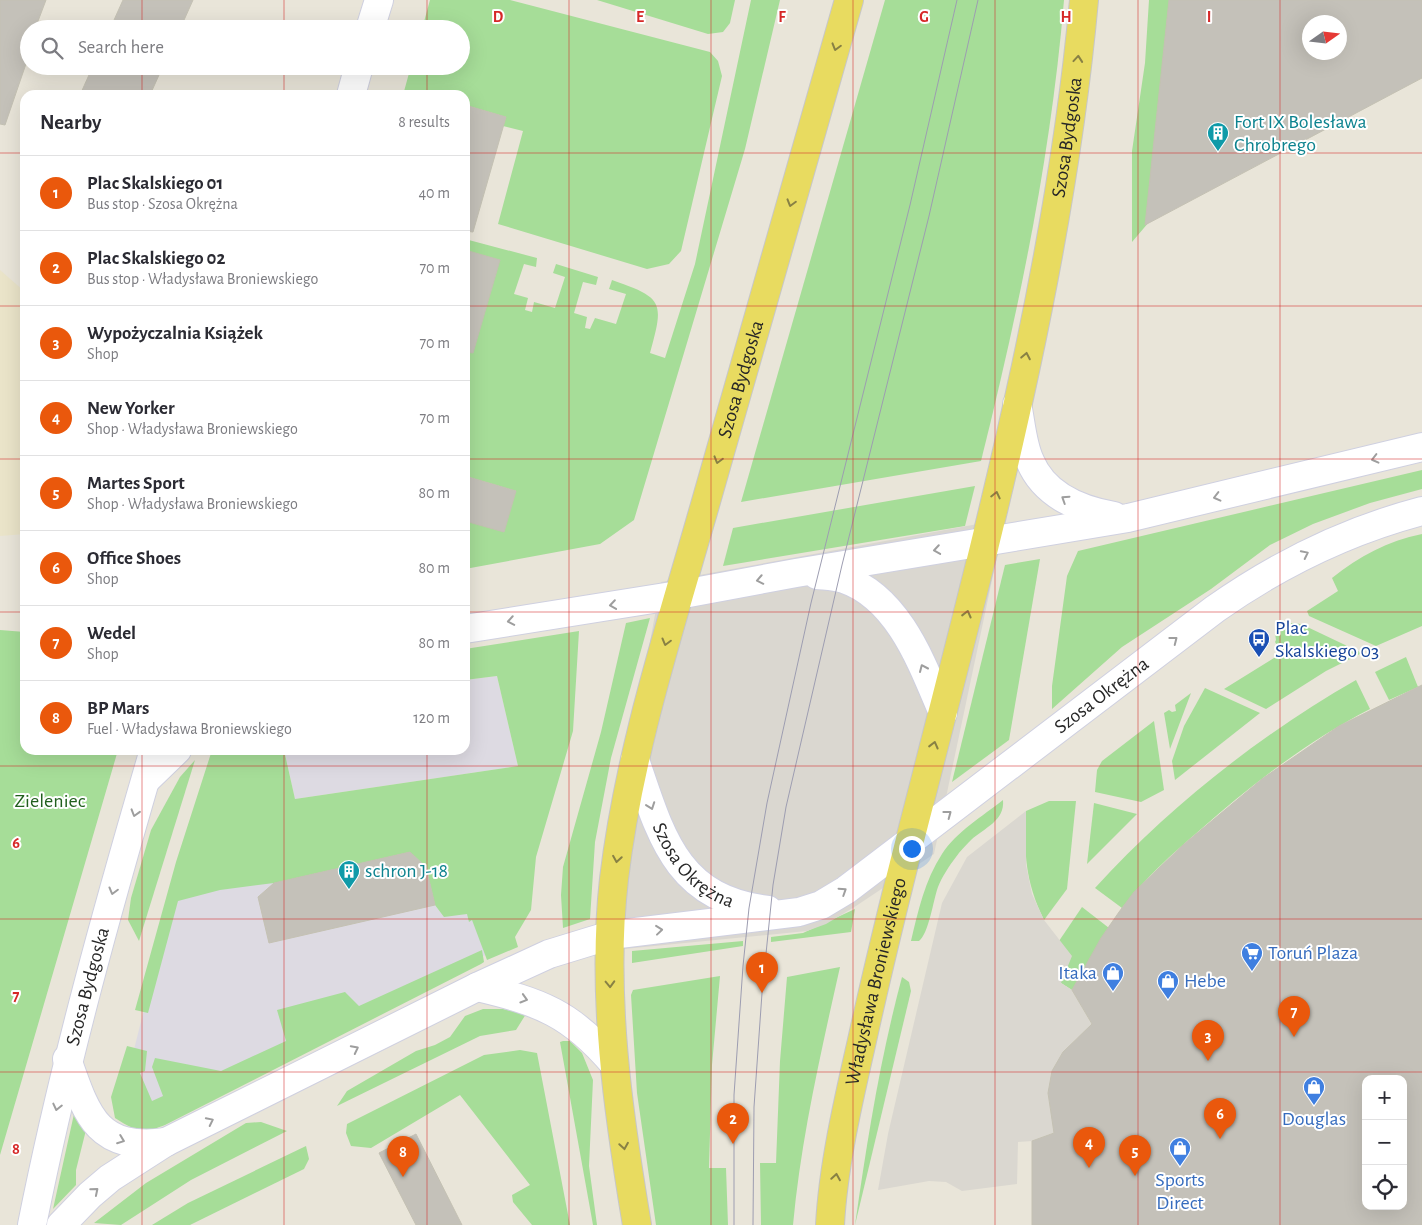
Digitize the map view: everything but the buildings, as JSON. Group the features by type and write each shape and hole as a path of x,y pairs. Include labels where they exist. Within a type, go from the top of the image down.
{"main road":[{"name":"Szosa Bydgoska","path":"635,760 678,595 849,0"},
{"name":"Szosa Bydgoska","path":"943,712 1017,404 1049,245 1077,76 1084,0"},
{"name":"Władysława Broniewskiego","path":"830,1225 847,1107 909,843 943,712"},
{"path":"635,760 614,880 610,936 610,971 614,1064 623,1142 637,1225"}],"street":[{"path":"373,20 379,0"},
{"path":"352,90 357,75"},
{"path":"1017,404 1030,460 1039,477 1056,494 1074,505 1091,512 1128,518"},
{"path":"470,628 678,595 796,573 1128,518 1422,447"},
{"name":"Szosa Okrężna","path":"166,1142 477,987 550,954 610,936 799,912 821,904 846,890 1214,609 1262,577 1338,538 1422,511"},
{"path":"796,573 839,578 866,590 895,618 921,661 943,712"},
{"name":"Szosa Bydgoska","path":"32,1225 67,1059 153,755"},
{"path":"145,781 173,755"},
{"name":"Szosa Okrężna","path":"635,760 655,817 673,856 704,889 724,900 749,908 799,912"},
{"path":"477,987 528,1000 551,1010 595,1042 614,1064"},
{"path":"67,1059 85,1107 100,1127 117,1140 124,1142 146,1145 166,1142"},
{"path":"61,1225 90,1194 110,1178 166,1142"}],"shaded area":[{"path":"0,270 20,288 20,534 0,536"},
{"path":"1005,519 934,854 856,906 826,924 807,931 593,952 661,582"},
{"path":"497,676 518,766 295,799 285,755 470,755 470,679"},
{"path":"459,783 497,950 117,1117 190,827"},
{"path":"1026,811 1026,865 1032,894 1044,920 1072,956 1061,983 1072,990 1095,1030 1077,1038 1063,1052 1053,1071 1048,1093 1051,1113 1058,1131 1032,1141 1018,1142 1017,1184 962,1191 946,1182 929,1181 878,1190 888,1134 942,903 967,857"}],"green space":[{"path":"430,0 510,0 710,52 718,61 722,76 681,251 669,264 647,269 498,224 523,131 503,126 506,117 470,106 470,90 404,90 409,75 470,75 470,20 424,20"},
{"path":"597,0 735,0 730,23 723,32 708,34"},
{"path":"751,0 780,0 745,149 634,520 600,544 470,568 470,518 516,491 470,477 470,240 537,258 536,267 524,264 514,294 528,298 525,310 532,312 534,302 555,308 565,277 553,273 556,264 598,277 596,285 583,282 574,313 587,317 585,328 590,329 595,318 616,324 626,294 609,289 612,280 642,292 656,304 658,312 655,336 650,353 665,358 695,264"},
{"path":"885,0 1064,0 1051,116 1032,232 1021,289 981,461 741,502"},
{"path":"1149,0 1224,0 1172,195 1132,242 1132,151 1145,63"},
{"path":"1422,470 1422,489 1370,503 1313,524 1270,545 1211,589 1122,647 1052,709 1052,686 1067,576 1078,551"},
{"path":"975,486 965,526 723,566 733,528"},
{"path":"1422,534 1422,626 1376,646 1309,616 1307,611 1338,591 1332,578 1342,570 1374,550"},
{"path":"1040,559 1009,740 952,782 1005,565"},
{"path":"650,618 611,758 595,842 590,919 563,928 561,895 563,867 601,732 626,623"},
{"path":"1291,623 1301,624 1362,653 1326,671 1266,709 1224,689 1282,653 1275,642 1275,633"},
{"name":"Zieleniec","path":"0,630 20,632 20,755 117,755 0,1155"},
{"path":"579,631 573,731 536,857 531,910 515,937 518,947 487,960 472,920 469,922 467,914 444,917 435,905 426,867 410,852 274,883 220,890 178,901 148,1013 135,1010 176,862 210,755 285,755 295,799 518,766 497,676 470,679 470,648"},
{"path":"1406,657 1418,687 1389,700 1375,672"},
{"path":"1356,680 1370,709 1303,749 1240,796 1159,867 1122,908 1095,888 1154,829 1218,774 1285,724"},
{"path":"1205,688 1260,713 1175,780 1172,761 1184,726"},
{"path":"1191,693 1170,749 1164,713 1169,710 1172,712 1176,711 1175,705"},
{"path":"1154,721 1164,790 1141,802 1095,792 1097,770 1102,761"},
{"path":"195,760 139,941 128,920 131,898 151,830 180,777"},
{"path":"1003,800 1003,807 997,819 969,842 948,868 938,887 922,937 919,941 911,941 919,907 931,874 942,854 962,831"},
{"path":"1049,801 1076,801 1067,889 1044,920 1029,880 1025,841 1026,811"},
{"path":"1094,803 1137,814 1087,864"},
{"path":"1082,907 1109,928 1072,990 1061,983 1059,941"},
{"path":"855,909 851,932 771,942 771,937 803,933"},
{"path":"743,941 743,946 632,963 632,951"},
{"path":"482,950 484,962 481,964 165,1125 150,1130 139,1130 115,1118 111,1097 127,1046 147,1051 145,1071 140,1073 152,1101 163,1096 152,1067 155,1058 221,1071 286,1041 277,1010 345,992 359,1006"},
{"path":"840,967 806,1128 793,1225 761,1225 760,1163 776,1163 780,1061 787,977"},
{"path":"720,976 712,1065 709,1168 726,1168 728,1225 656,1225 637,1093 631,995 633,990"},
{"path":"902,977 909,982 911,991 855,1225 875,1100"},
{"path":"483,1009 503,1009 526,1014 516,1030 480,1036 337,1106 347,1091 416,1051 435,1045 450,1037 465,1016"},
{"path":"570,1041 582,1053 593,1080 589,1166 597,1225 593,1225 560,1042"},
{"path":"520,1050 537,1053 570,1225 532,1225 513,1202 512,1195 530,1185 460,1095 371,1148 351,1146 346,1133 347,1124 484,1055"},
{"path":"74,1114 86,1130 76,1170 76,1185 53,1209"},
{"path":"261,1122 287,1131 191,1180 121,1225 94,1223 146,1183 246,1123"},
{"path":"306,1146 309,1159 304,1169 190,1225 152,1225 188,1203"}],"tram line":[{"path":"734,1225 734,1095 743,966 749,908 767,803 811,603 910,205 957,0"},
{"path":"753,1225 754,1107 762,993 773,885 786,807 842,565 929,216 978,0"}],"place":[{"name":"Fort IX Bolesława Chrobrego","path":"1218,152"},
{"name":"Plac Skalskiego 03","path":"1259,658"},
{"name":"schron J-18","path":"349,890"},
{"name":"Toruń Plaza","path":"1252,972"},
{"name":"Itaka","path":"1113,992"},
{"name":"Plac Skalskiego 01","path":"762,993"},
{"name":"Hebe","path":"1168,1000"},
{"name":"Wedel","path":"1294,1037"},
{"name":"Wypożyczalnia Książek","path":"1208,1061"},
{"name":"Douglas","path":"1314,1106"},
{"name":"Office Shoes","path":"1220,1139"},
{"name":"Plac Skalskiego 02","path":"733,1144"},
{"name":"Sports Direct","path":"1180,1167"},
{"name":"New Yorker","path":"1089,1168"},
{"name":"Martes Sport","path":"1135,1176"},
{"name":"BP Mars","path":"403,1177"}]}
